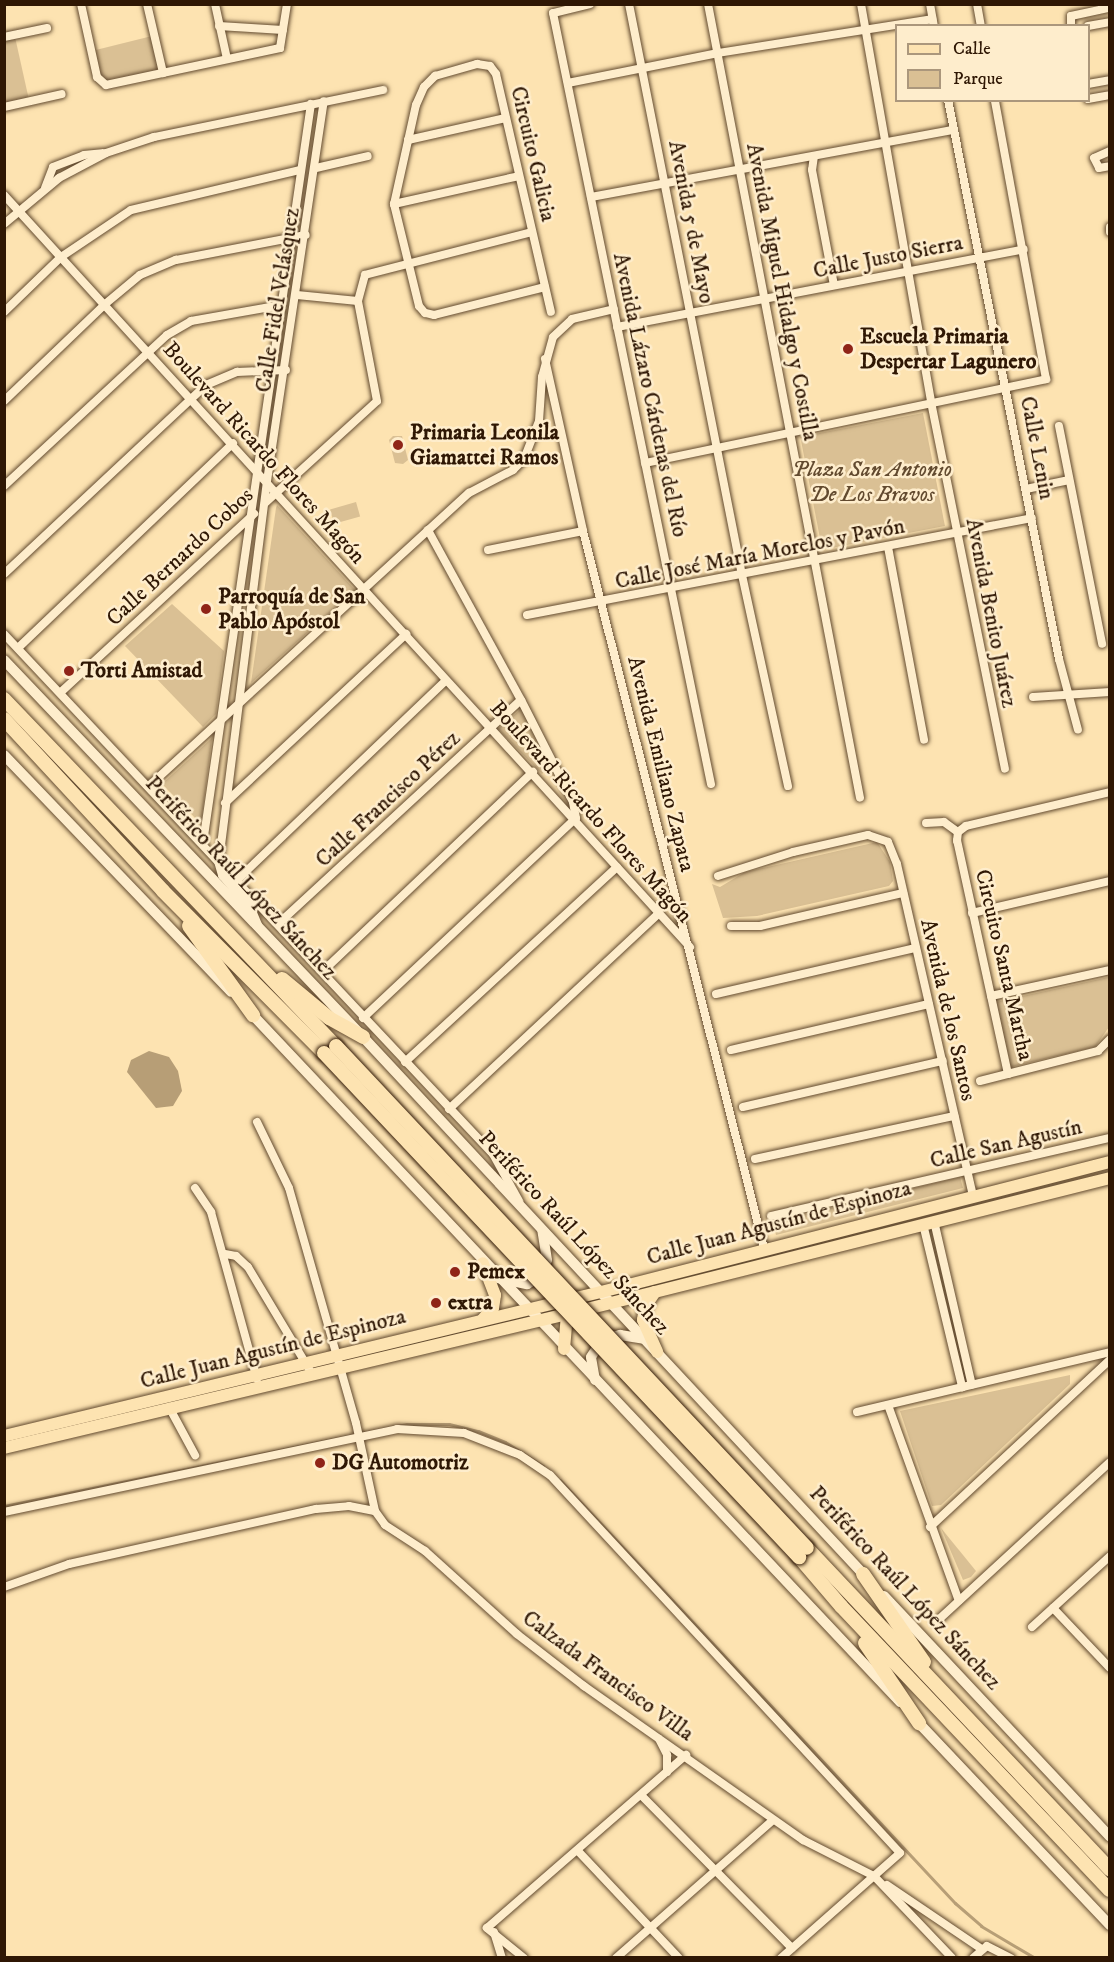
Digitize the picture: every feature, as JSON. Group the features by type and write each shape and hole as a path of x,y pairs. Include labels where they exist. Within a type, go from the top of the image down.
{"highway":[{"name":"Periférico Raúl López Sánchez","path":"4,699 226,932 330,1049 803,1553 955,1706 1110,1870"},
{"name":"Periférico Raúl López Sánchez","path":"4,719 163,891 330,1049"},
{"path":"163,891 253,1015"},
{"path":"226,932 328,1018 363,1037"},
{"name":"Periférico Raúl López Sánchez","path":"803,1553 840,1606 1110,1890"},
{"path":"863,1574 955,1706"},
{"path":"840,1606 919,1723"}],"main road":[{"name":"Periférico Raúl López Sánchez","path":"4,660 259,931 363,1037 1110,1837"},
{"path":"4,755 253,1015 537,1321 1110,1925"},
{"path":"219,861 223,874 252,912 259,931"},
{"name":"Calle Juan Agustín de Espinoza","path":"4,1448 167,1403 337,1362 481,1320 601,1292 764,1248 1110,1162"},
{"name":"Calle Juan Agustín de Espinoza","path":"337,1362 611,1304 928,1222 1110,1178"},
{"path":"498,1278 527,1284 540,1277 547,1260 542,1230"},
{"path":"748,1269 764,1248 791,1257"},
{"path":"481,1320 495,1302 483,1263"},
{"path":"655,1292 645,1307 643,1320 657,1352"},
{"path":"564,1349 567,1314"},
{"path":"595,1382 591,1357 602,1340 620,1335 644,1339"},
{"name":"Calle Juan Agustín de Espinoza","path":"4,1436 167,1403"}],"street":[{"path":"81,4 101,83 163,73 280,48 287,4"},
{"path":"147,4 163,73"},
{"path":"214,4 227,59"},
{"name":"Avenida Lázaro Cárdenas del Río","path":"590,4 553,13 711,784"},
{"name":"Avenida 5 de Mayo","path":"629,4 742,575 788,786"},
{"name":"Avenida Miguel Hidalgo y Costilla","path":"708,4 860,798"},
{"name":"Avenida Benito Juárez","path":"861,4 931,402 1005,769"},
{"path":"911,24 933,22 930,4"},
{"path":"976,4 981,24"},
{"path":"1071,24 1071,16 1110,8"},
{"path":"1090,26 1110,22"},
{"path":"568,83 718,53 866,28 895,25"},
{"path":"219,26 283,30"},
{"path":"4,37 47,28"},
{"name":"Circuito Galicia","path":"545,287 434,315 425,313 407,261 394,204 416,105 429,80 477,64 490,66 496,74 551,312"},
{"path":"1090,84 1110,80"},
{"path":"4,224 45,188 106,153 154,137 383,90"},
{"path":"4,107 62,94"},
{"path":"1090,99 1110,95"},
{"name":"Calle Fidel Velásquez","path":"219,861 236,707 266,502 267,481 306,235 324,101"},
{"name":"Calle Lenin","path":"948,102 1007,387 1066,693 1078,730"},
{"path":"645,463 791,430 1046,379 995,102"},
{"name":"Calle Fidel Velásquez","path":"203,843 253,514 311,104"},
{"path":"408,140 506,118"},
{"path":"591,197 954,130"},
{"path":"1110,152 1094,158 1099,168 1110,166"},
{"path":"45,188 53,167 84,155 106,153"},
{"path":"316,168 368,156"},
{"path":"814,156 812,170 834,285"},
{"path":"4,312 61,257 131,210 300,170"},
{"path":"394,204 519,176"},
{"name":"Boulevard Ricardo Flores Magón","path":"4,195 191,397 490,729 576,818 690,947"},
{"path":"1110,227 1110,232"},
{"path":"297,295 358,301 365,275 407,261 532,232"},
{"path":"4,400 104,305 140,275 158,267 306,235"},
{"name":"Calle Justo Sierra","path":"617,327 1024,249"},
{"name":"Calle Bernardo Cobos","path":"61,692 377,401 358,301"},
{"path":"4,486 146,351 191,321 282,304"},
{"path":"149,786 469,493 513,470 524,459 539,421 545,359 553,337 563,325 582,314 614,309"},
{"name":"Avenida Emiliano Zapata","path":"545,359 583,531 690,947 764,1248"},
{"path":"4,574 191,397 227,375 285,370"},
{"path":"1059,426 1102,644"},
{"path":"18,648 233,444"},
{"path":"1026,489 1069,480"},
{"name":"Calle José María Morelos y Pavón","path":"526,615 601,603 1032,518"},
{"path":"363,1018 576,818 573,802 521,700 428,530"},
{"path":"488,550 583,531"},
{"path":"888,547 924,740"},
{"path":"4,634 203,843 501,1165 522,1208"},
{"path":"225,803 406,634"},
{"path":"237,880 446,680"},
{"path":"1033,697 1066,693 1110,693"},
{"name":"Calle Francisco Pérez","path":"278,924 521,700"},
{"path":"322,972 533,772"},
{"path":"926,823 944,822 958,832 966,826 1110,792"},
{"name":"Circuito Santa Martha","path":"958,832 972,913 1008,1074 1098,1051 1110,1039"},
{"name":"Avenida de los Santos","path":"718,876 794,852 868,835 882,837 893,849 973,1195"},
{"path":"405,1062 617,867"},
{"path":"972,913 1110,880"},
{"path":"731,926 760,926 903,893"},
{"path":"449,1109 659,913"},
{"path":"716,994 916,948"},
{"path":"991,996 1110,970"},
{"path":"731,1050 929,1004"},
{"path":"743,1107 942,1061"},
{"path":"980,1081 1008,1074"},
{"path":"755,1159 954,1116"},
{"path":"4,1587 69,1564 316,1509 349,1506 375,1510 356,1423 289,1188 257,1122"},
{"name":"Calle San Agustín","path":"771,1216 1110,1138"},
{"path":"195,1188 211,1212 225,1254 257,1381"},
{"path":"928,1222 972,1385"},
{"path":"928,1222 962,1387"},
{"path":"225,1254 236,1256 245,1264 309,1369"},
{"path":"953,1347 963,1345"},
{"path":"857,1412 1110,1352"},
{"path":"930,1527 1110,1360"},
{"path":"167,1403 195,1455"},
{"path":"888,1405 930,1527 959,1601"},
{"path":"4,1512 359,1435 418,1428 464,1433 520,1455 550,1475 900,1853 781,1958"},
{"path":"936,1622 1110,1462"},
{"name":"Calzada Francisco Villa","path":"375,1510 386,1525 425,1551 517,1634 773,1820 838,1859 874,1876 952,1958"},
{"path":"1032,1627 1110,1556"},
{"path":"1053,1608 1110,1668"},
{"path":"1103,1661 1110,1655"},
{"path":"659,1738 667,1755 667,1772"},
{"path":"490,1930 686,1755"},
{"path":"641,1795 792,1948"},
{"path":"616,1958 773,1820"},
{"path":"578,1851 679,1958"},
{"path":"874,1876 980,1948 994,1946 1011,1958"},
{"path":"490,1930 502,1958"},
{"path":"490,1930 524,1958"},
{"path":"973,1958 980,1948"}],"green space":[{"path":"152,36 160,69 101,84 93,51"},
{"path":"15,37 29,100 5,105 5,40"},
{"name":"Plaza San Antonio De Los Bravos","path":"923,413 945,526 822,550 800,437"},
{"path":"393,436 402,436 408,460 403,464 395,463 389,440"},
{"path":"356,502 360,516 334,524 330,509"},
{"path":"277,505 355,590 251,683 276,508"},
{"path":"172,604 224,651 216,714 203,727 125,646"},
{"path":"521,709 552,763 542,774 498,729"},
{"path":"212,738 201,824 162,784"},
{"path":"877,842 890,862 893,881 889,886 757,916 723,918 712,884 720,887 745,872"},
{"path":"1109,977 1109,1027 1095,1047 1011,1067 996,1002"},
{"path":"960,1177 963,1188 776,1235 773,1222"},
{"path":"1070,1375 1070,1384 941,1505 932,1506 900,1411"},
{"path":"941,1528 976,1571 971,1577 963,1580"}],"shaded area":[{"path":"149,1051 169,1057 178,1071 182,1091 173,1106 156,1108 127,1072 131,1060"}],"waterway":[{"path":"4,1506 407,1424 449,1424 478,1431 505,1442 543,1466"},
{"path":"560,1480 955,1903 981,1926 1035,1958"}],"place":[{"name":"Escuela Primaria Despertar Lagunero","path":"848,349"},
{"name":"Primaria Leonila Giamattei Ramos","path":"398,445"},
{"name":"Parroquía de San Pablo Apóstol","path":"206,609"},
{"name":"Torti Amistad","path":"69,671"},
{"name":"Pemex","path":"455,1272"},
{"name":"extra","path":"436,1303"},
{"name":"DG Automotriz","path":"320,1463"}]}
